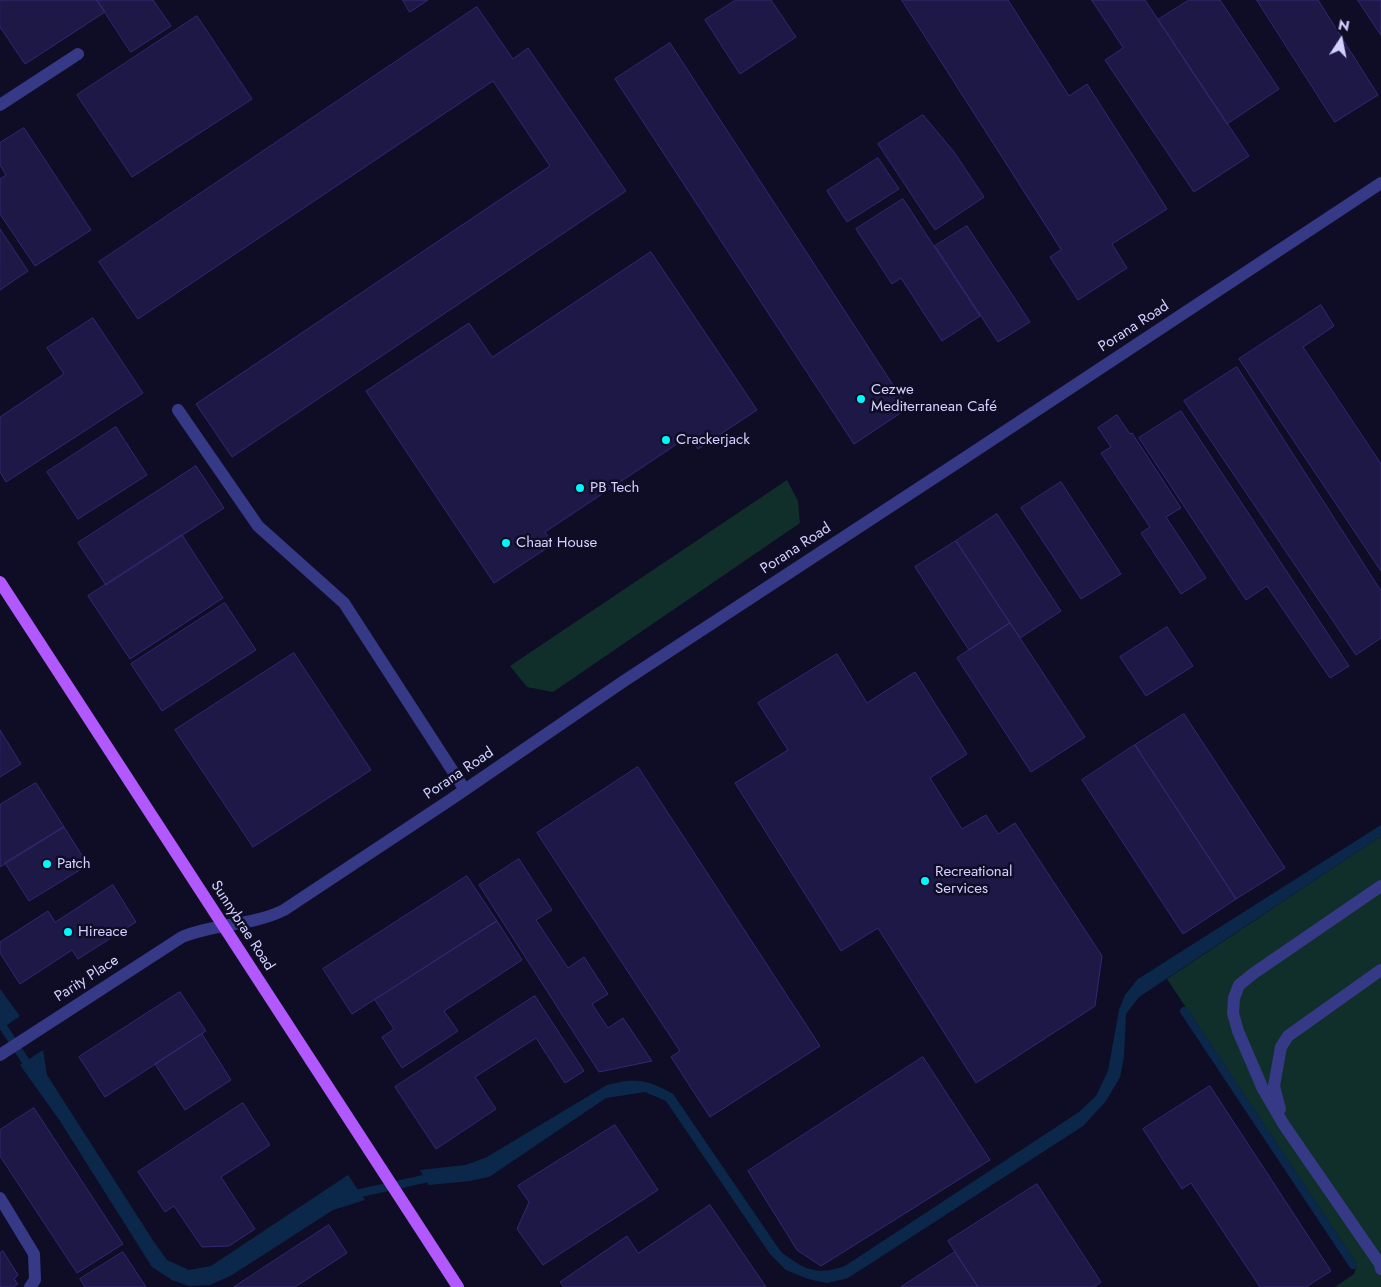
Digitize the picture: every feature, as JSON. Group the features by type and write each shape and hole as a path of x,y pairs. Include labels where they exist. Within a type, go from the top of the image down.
{"main road":[{"name":"Sunnybrae Road","path":"0,582 458,1287"}],"street":[{"path":"0,105 78,54"},
{"name":"Porana Road","path":"223,925 267,918 284,910 465,790 624,681 1381,183"},
{"path":"178,410 258,526 344,603 465,790"},
{"path":"1381,886 1239,985 1234,998 1233,1013 1238,1031 1263,1089 1284,1125 1380,1264 1381,1269"},
{"name":"Parity Place","path":"4,1052 168,944 194,932 223,925"},
{"path":"1284,1125 1274,1086 1281,1047 1288,1036 1295,1030 1381,970"},
{"path":"0,1198 34,1254 35,1280 30,1287"}],"green space":[{"path":"787,480 798,501 800,523 553,692 527,687 510,666"},
{"path":"1381,836 1381,1287 1335,1287 1354,1274 1357,1264 1167,979"}],"water":[{"path":"1381,825 1381,836 1139,997 1126,1014 1124,1057 1120,1077 1106,1101 1083,1126 848,1278 827,1283 808,1279 786,1270 770,1254 666,1101 645,1092 606,1098 489,1177 429,1185 420,1170 466,1165 487,1157 607,1085 626,1081 641,1081 655,1085 673,1094 781,1252 811,1270 826,1271 845,1266 1079,1112 1096,1096 1108,1071 1119,1010 1125,995 1138,979"},
{"path":"0,989 20,1016 0,1030"},
{"path":"43,1050 47,1075 167,1260 189,1270 211,1266 348,1175 365,1200 333,1210 232,1275 210,1285 189,1286 172,1280 152,1267 60,1121 20,1065"}],"building":[{"path":"0,0 97,0 105,12 25,64 0,27"},
{"path":"97,0 153,0 171,26 131,52"},
{"path":"403,0 428,0 410,12"},
{"path":"736,0 771,0 796,37 740,74 705,20"},
{"path":"902,0 1008,0 1069,96 1087,84 1167,209 1112,244 1127,268 1078,300 1050,257 1061,250"},
{"path":"1092,0 1145,0 1249,156 1194,192 1105,60 1123,48"},
{"path":"1189,0 1220,0 1279,89 1227,124 1158,20"},
{"path":"1257,0 1318,0 1378,95 1335,122"},
{"path":"1358,0 1381,0 1381,35"},
{"path":"477,7 513,59 528,48 626,191 232,457 196,404 550,166 493,81 138,319 99,262"},
{"path":"197,16 252,99 132,177 77,95"},
{"path":"670,43 908,408 854,444 615,79"},
{"path":"923,115 954,152 984,197 935,230 878,144"},
{"path":"24,128 91,230 35,266 0,214 0,179 6,175 0,165 0,143"},
{"path":"878,158 899,189 847,222 827,191"},
{"path":"903,199 980,316 942,341 901,278 892,284 856,229"},
{"path":"967,226 1030,322 998,342 935,246"},
{"path":"0,229 28,271 0,290"},
{"path":"651,252 757,410 698,449 689,436 545,532 553,544 494,583 366,391 469,323 492,357"},
{"path":"1321,305 1334,326 1303,347 1381,464 1381,571 1239,359"},
{"path":"93,318 143,393 6,482 0,472 0,417 64,374 47,348"},
{"path":"1237,367 1381,591 1381,638 1356,655 1184,401"},
{"path":"1181,411 1349,666 1330,678 1267,586 1246,600 1139,438"},
{"path":"1117,415 1130,434 1132,433 1181,508 1166,517 1206,578 1181,594 1141,533 1150,527 1101,453 1111,447 1098,428"},
{"path":"116,427 147,475 78,519 47,472"},
{"path":"196,466 224,508 106,585 78,543"},
{"path":"1061,482 1121,574 1081,599 1021,508"},
{"path":"997,514 1061,611 1020,638 956,541"},
{"path":"182,535 223,598 130,659 88,596"},
{"path":"956,541 1010,623 969,650 915,567"},
{"path":"225,603 256,650 162,711 131,664"},
{"path":"1010,623 1085,737 1031,772 957,658"},
{"path":"1167,627 1193,666 1146,696 1120,657"},
{"path":"294,653 371,770 253,847 175,730"},
{"name":"Recreational Services","path":"837,654 867,703 915,672 967,754 930,778 962,829 986,815 998,834 1015,823 1102,956 1095,1006 976,1083 878,928 841,951 735,783 788,750 758,703"},
{"path":"1184,714 1285,868 1236,899 1135,745"},
{"path":"0,730 21,764 0,777"},
{"path":"1135,745 1236,899 1183,934 1082,780"},
{"path":"638,767 820,1046 710,1117 671,1057 680,1051 537,833"},
{"path":"36,783 64,827 0,867 0,805"},
{"name":"Patch","path":"64,827 88,865 29,901 5,863"},
{"path":"519,859 552,910 536,920 568,968 584,957 608,994 592,1004 608,1028 623,1018 652,1061 599,1072 479,885"},
{"path":"467,876 497,921 352,1014 323,969"},
{"name":"Hireace","path":"113,885 136,922 78,959 72,950 20,984 0,953 0,942 48,911 55,922"},
{"path":"497,921 522,960 444,1011 458,1031 402,1068 382,1037 394,1029 375,1000"},
{"path":"180,992 206,1031 105,1097 79,1057"},
{"path":"535,996 584,1071 565,1083 536,1038 475,1077 496,1109 436,1149 395,1087"},
{"path":"202,1034 231,1080 185,1110 155,1064"},
{"path":"923,1057 990,1160 821,1266 797,1250 748,1171"},
{"path":"1210,1086 1331,1271 1306,1287 1260,1287 1191,1183 1182,1189 1143,1129"},
{"path":"243,1103 270,1145 221,1177 255,1229 229,1246 202,1247 174,1206 165,1212 138,1172"},
{"path":"34,1108 123,1244 77,1273 0,1156 0,1130"},
{"path":"615,1125 658,1190 543,1265 517,1229 529,1202 518,1186"},
{"path":"1037,1184 1101,1282 1094,1287 978,1287 948,1241"},
{"path":"710,1205 766,1287 564,1287 560,1282 627,1236 638,1253"},
{"path":"329,1225 347,1253 295,1287 234,1287"},
{"path":"3,1251 18,1275 14,1279 18,1284 13,1287 0,1287 0,1253"},
{"path":"123,1252 146,1287 85,1287 80,1279"},
{"path":"955,1252 978,1287 901,1287"}],"waterway":[{"path":"1184,1011 1353,1265"},
{"path":"0,1022 30,1068"},
{"path":"351,1195 433,1177"}],"place":[{"name":"Cezwe Mediterranean Café","path":"861,399"},
{"name":"Crackerjack","path":"666,440"},
{"name":"PB Tech","path":"580,488"},
{"name":"Chaat House","path":"506,543"},
{"name":"Patch","path":"47,864"},
{"name":"Recreational Services","path":"925,881"},
{"name":"Hireace","path":"68,932"}]}
